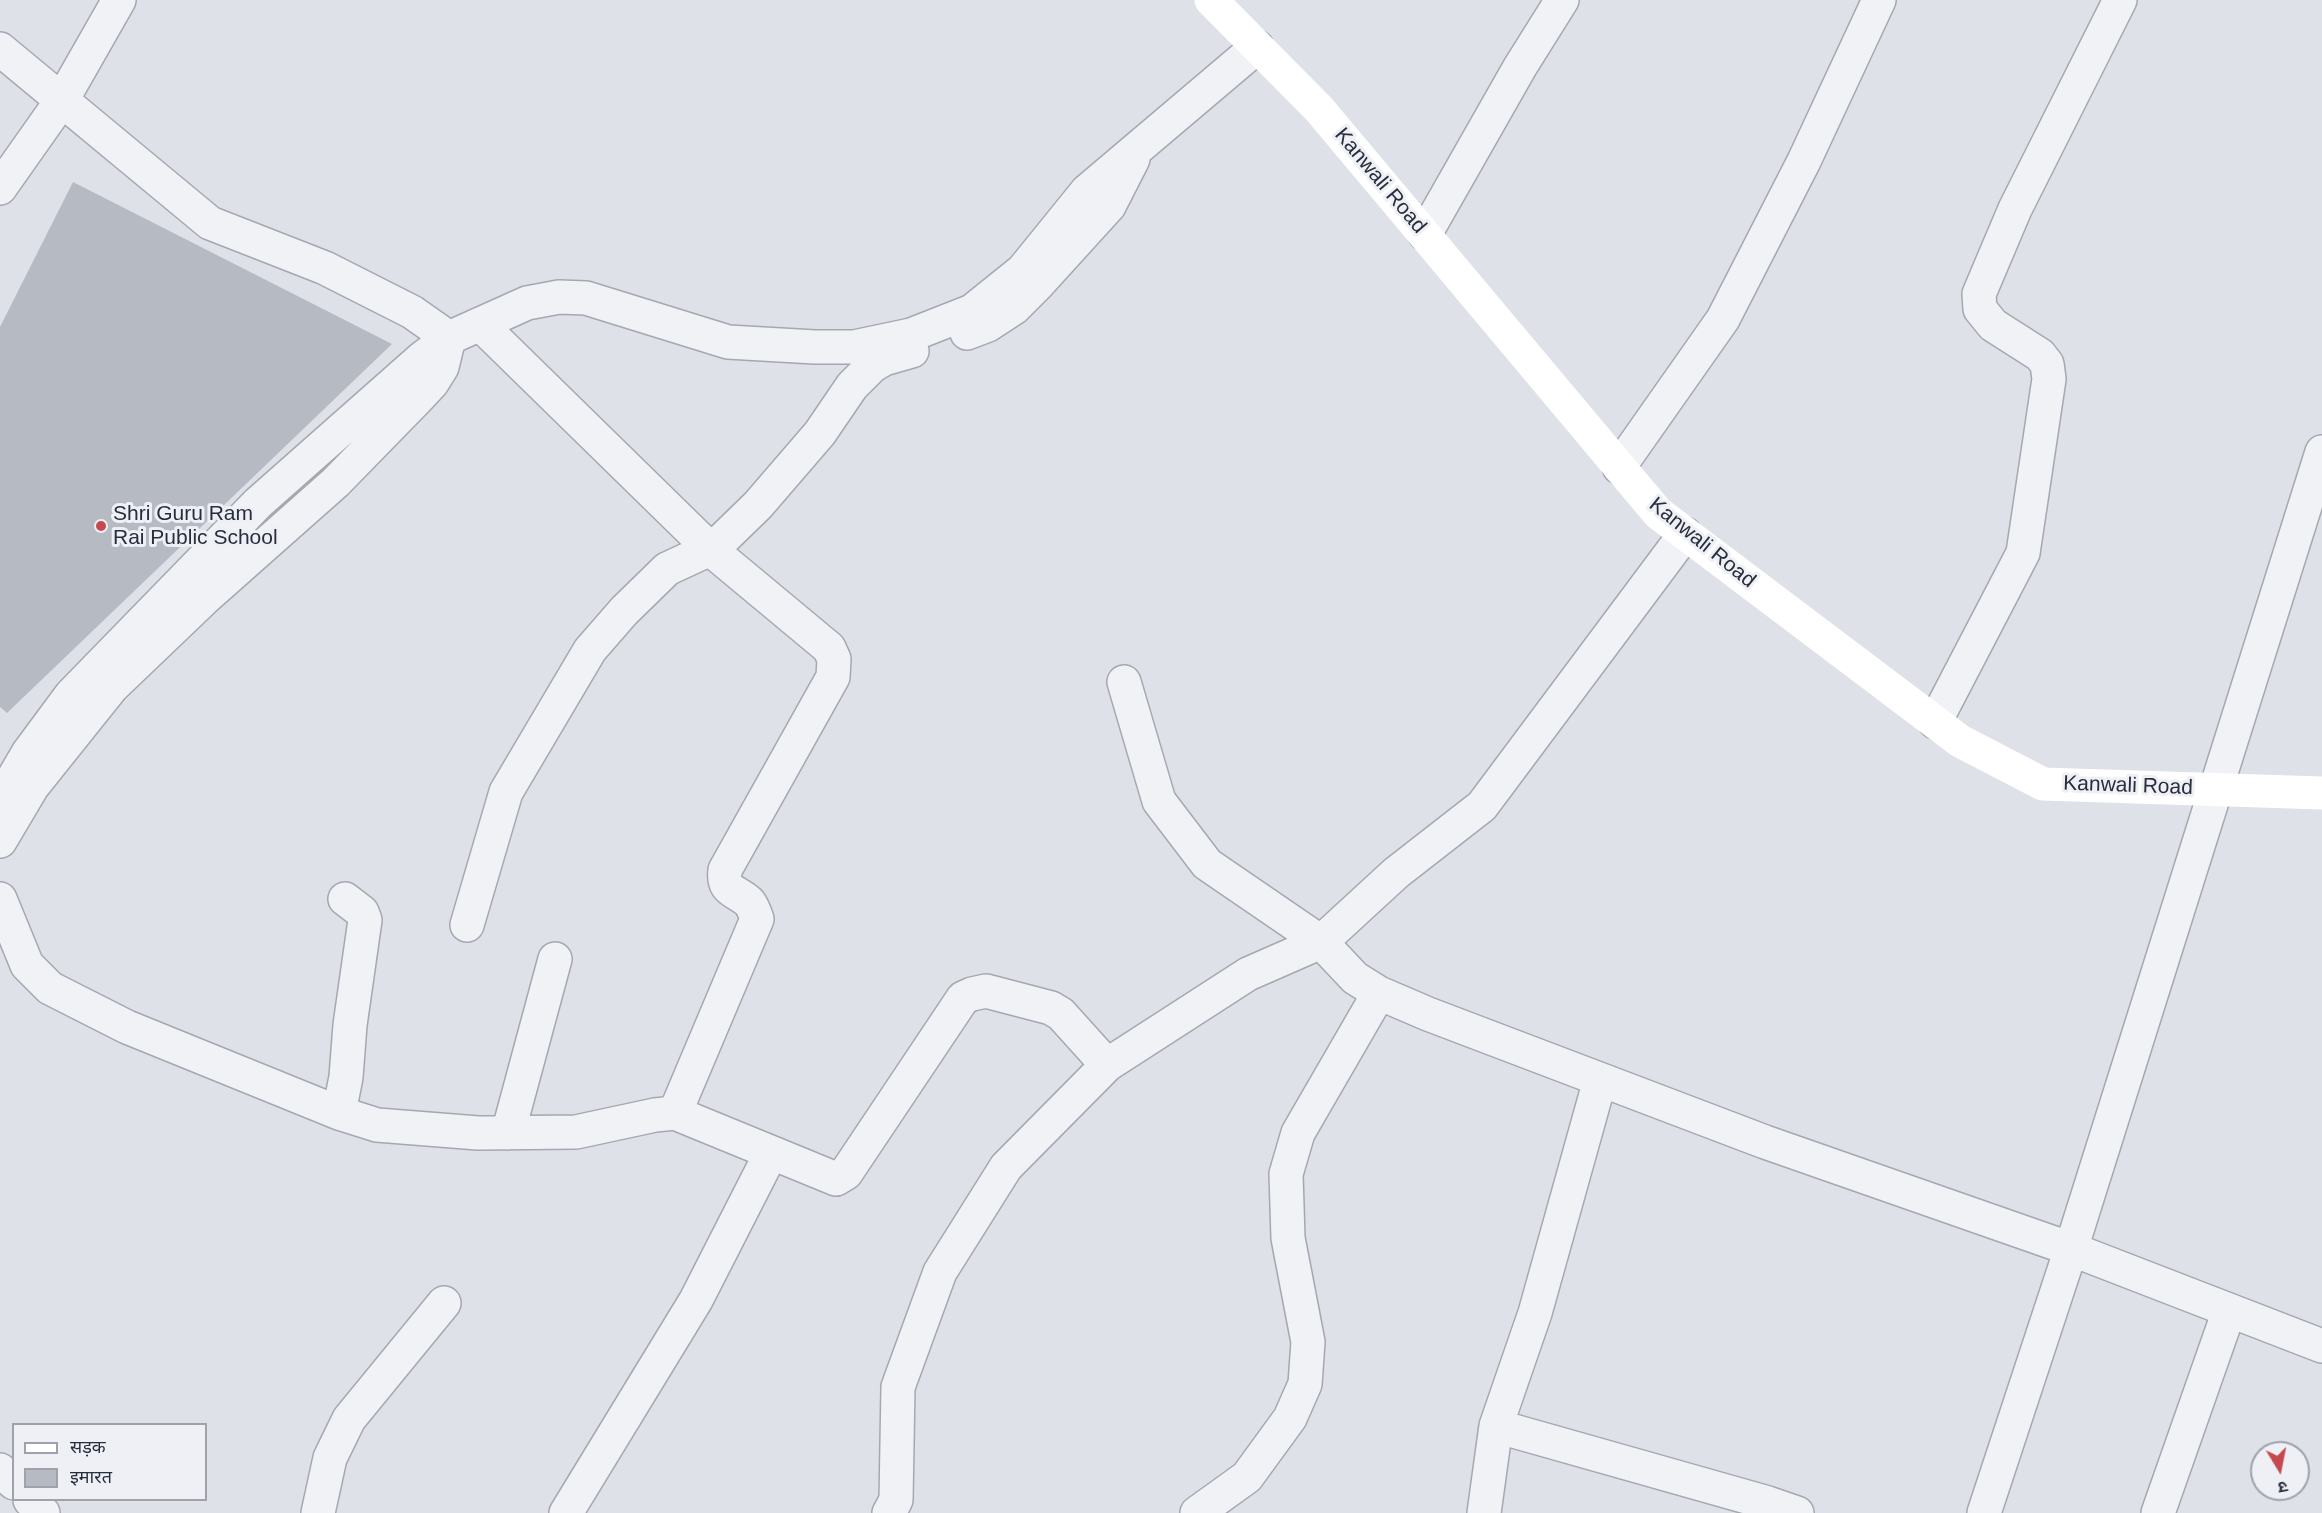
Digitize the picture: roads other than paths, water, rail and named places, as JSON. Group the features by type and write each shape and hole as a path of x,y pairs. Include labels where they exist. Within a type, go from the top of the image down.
{"street":[{"path":"0,189 63,100 118,0"},
{"name":"Kanwali Road","path":"1211,0 1319,109 1658,513 1960,741 2043,784 2322,793"},
{"path":"1425,234 1520,67 1562,0"},
{"path":"1619,467 1723,319 1804,161 1879,0"},
{"path":"1935,723 2023,553 2049,379 2047,364 2040,355 1993,325 1986,317 1980,309 1979,294 2015,209 2120,0"},
{"path":"0,801 28,753 80,687 258,503 421,359 449,338 527,303 559,297 586,298 728,342 815,347 854,346 911,335 972,311 1023,270 1087,191 1257,47"},
{"path":"0,49 210,223 325,268 412,312 449,338"},
{"path":"467,925 506,792 590,650 624,610 667,569 710,549 758,505 820,433 852,386 872,366 884,359 955,338 988,325 1014,308 1108,206 1138,147"},
{"path":"480,324 710,549 829,648 834,659 833,677 725,870 724,881 728,888 750,903 757,920 675,1113"},
{"path":"0,841 32,787 112,687 204,599 336,482 410,406 432,383 442,367 449,338"},
{"path":"1984,1513 2071,1249 2322,452"},
{"path":"898,1509 898,1387 940,1272 1006,1167 1107,1065 1248,974 1321,942 1396,873 1482,806 1685,534"},
{"path":"1124,682 1160,801 1208,864 1321,942 1355,978 1379,993 1428,1014 1765,1142 2071,1249 2322,1346"},
{"path":"0,899 27,965 50,988 127,1028 339,1113 377,1125 478,1134 576,1132 655,1115 675,1113 828,1178 836,1179 846,1173 963,998 972,994 986,991 1051,1008 1061,1014 1107,1065"},
{"path":"339,1113 346,1077 350,1025 365,920 362,912 345,899"},
{"path":"508,1133 555,959"},
{"path":"1197,1513 1247,1477 1290,1418 1305,1384 1308,1342 1288,1238 1286,1174 1298,1134 1379,993"},
{"path":"1484,1513 1496,1426 1535,1313 1600,1080"},
{"path":"566,1513 696,1300 771,1153"},
{"path":"318,1513 330,1458 349,1419 444,1303"},
{"path":"2158,1513 2229,1311"},
{"path":"1496,1426 1797,1513"},
{"path":"0,1470 12,1483"}],"place":[{"name":"Shri Guru Ram Rai Public School","path":"101,526"}]}
